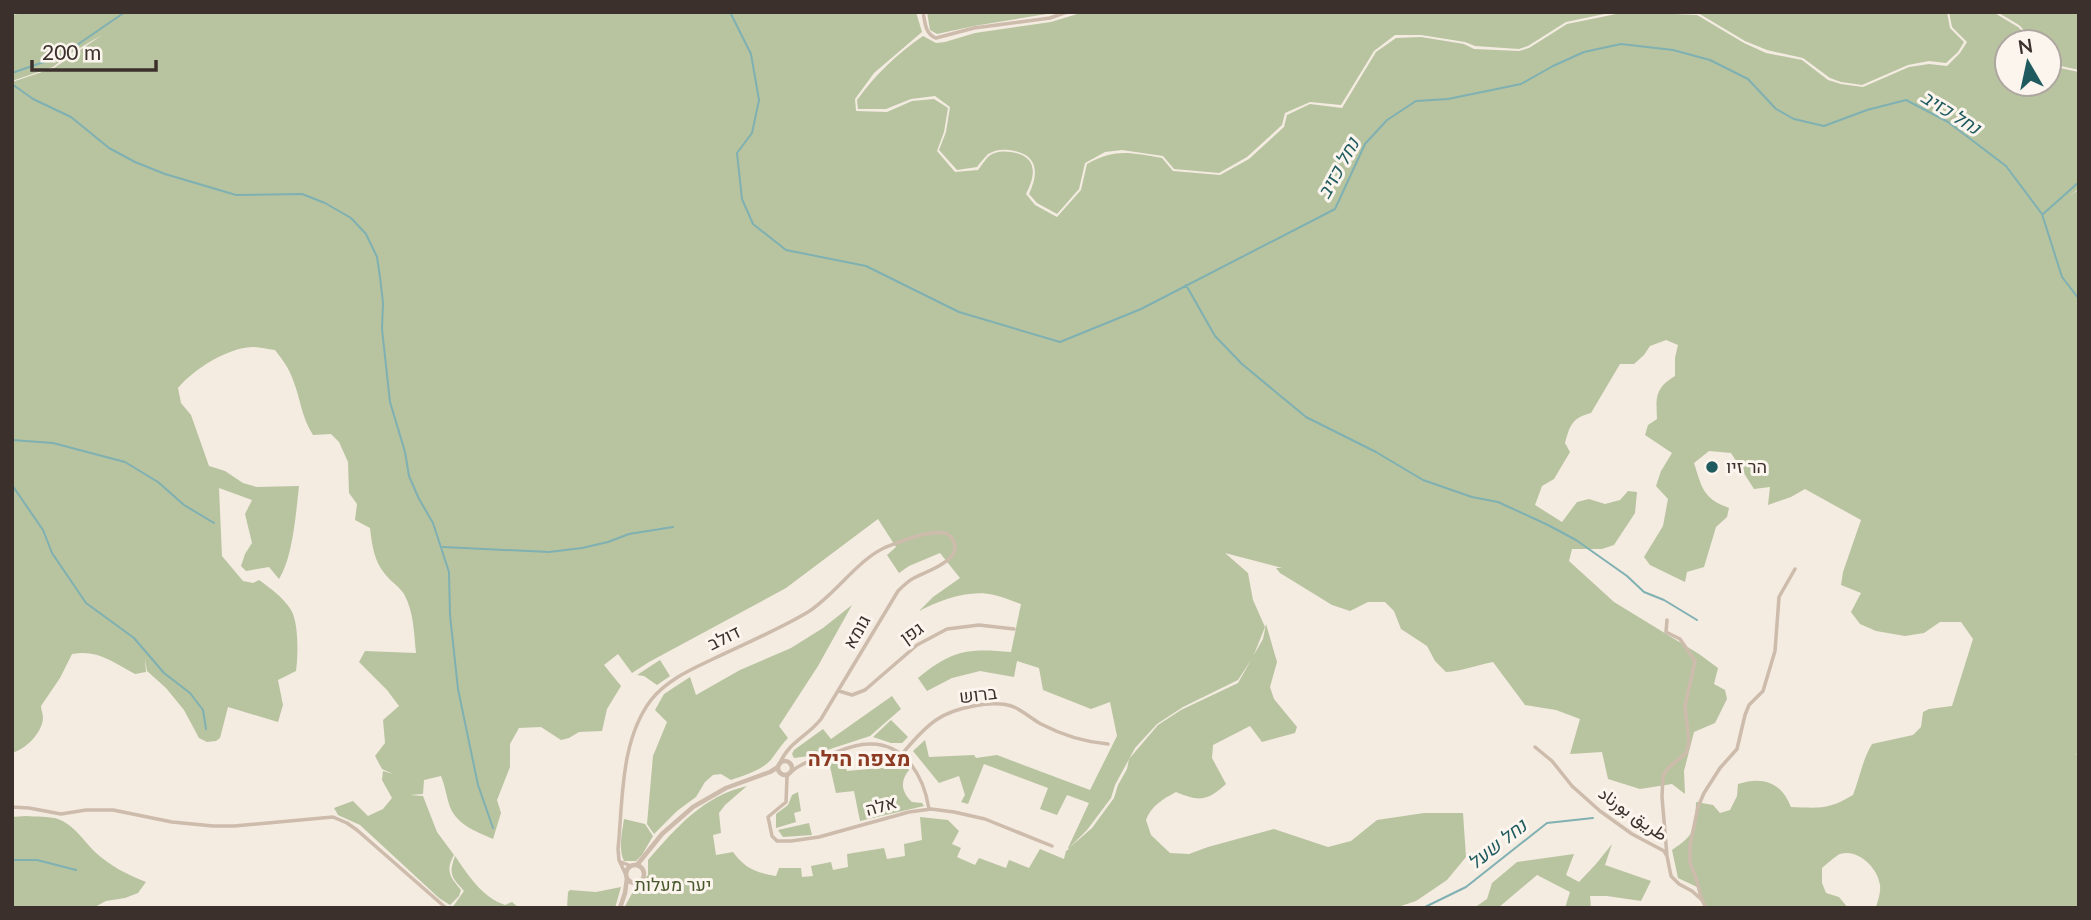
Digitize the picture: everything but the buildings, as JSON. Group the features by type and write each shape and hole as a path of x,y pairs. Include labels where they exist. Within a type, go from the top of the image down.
{"street":[{"path":"923,12 927,31 930,36 936,38 974,28 1050,18 1067,12"},
{"name":"דולב","path":"626,876 619,860 618,849 629,749 642,714 658,692 682,674 811,610 881,550 932,532 944,531 952,538"},
{"name":"גומא","path":"786,749 817,724 898,591 912,579 948,561 954,548 952,538"},
{"path":"1702,900 1690,863 1690,845 1698,807 1720,768 1737,748 1749,705 1763,691 1775,651 1779,597 1795,569"},
{"path":"1667,621 1666,632 1680,639 1695,661 1685,706 1689,743 1686,753 1668,768 1663,776 1667,856"},
{"name":"גפן","path":"839,691 852,695 865,690 917,645 947,629 979,625 1014,629"},
{"name":"ברוש","path":"902,754 941,716 964,708 988,705 1013,707 1063,734 1108,744"},
{"path":"620,908 625,893 626,876 663,832 693,807 726,788 763,775 783,762 803,763 866,744 883,745 902,754 916,773 929,809"},
{"name":"طريق بورناد","path":"1535,747 1600,811 1632,834 1664,851 1671,876 1702,900 1706,908"},
{"path":"786,749 790,772"},
{"path":"786,749 778,766 786,788"},
{"path":"763,775 790,772 803,763"},
{"name":"אלה","path":"790,772 786,802 768,817 774,840 782,842 832,834 929,809 985,819 1052,846"},
{"path":"12,807 53,813 113,810 172,822 213,826 333,817 357,830 446,908"},
{"path":"625,893 645,877 645,855"},
{"path":"619,860 644,870"},
{"path":"626,876 630,882 637,884"}],"green space":[{"name":"יער מעלות","path":"29,12 916,12 922,32 874,73 855,99 856,111 887,112 912,101 934,99 948,108 937,151 955,172 978,170 989,156 997,152 1020,154 1030,162 1033,173 1026,194 1035,205 1057,217 1081,190 1087,164 1107,156 1132,153 1162,158 1173,171 1220,175 1249,159 1284,127 1287,115 1310,104 1342,108 1376,52 1396,38 1421,37 1464,44 1474,49 1519,51 1529,48 1567,24 1626,12 1697,15 1766,53 1802,60 1828,80 1863,87 1909,67 1929,64 1947,66 1967,42 1952,27 1949,12 1993,12 2019,28 1993,28 1993,98 2063,98 2063,69 2079,72 2079,188 2070,196 2079,189 2079,755 2075,754 2079,756 2079,908 1871,908 1876,907 1880,887 1875,872 1866,861 1847,853 1838,855 1822,868 1822,883 1826,893 1839,897 1848,908 1705,908 1697,887 1678,878 1672,850 1686,840 1693,830 1696,802 1713,805 1720,813 1730,810 1737,796 1738,784 1755,781 1770,783 1776,787 1791,807 1823,807 1853,795 1872,744 1913,735 1921,727 1923,712 1952,706 1973,639 1961,622 1940,622 1924,633 1905,636 1876,631 1860,624 1851,612 1861,593 1841,585 1861,520 1805,489 1768,505 1770,487 1754,489 1731,453 1709,451 1694,463 1704,491 1713,500 1729,508 1727,517 1716,527 1704,567 1687,572 1685,582 1650,565 1644,557 1663,526 1668,499 1656,486 1672,453 1645,435 1648,425 1657,419 1660,389 1675,376 1678,345 1666,340 1650,346 1634,364 1620,364 1591,413 1573,423 1565,443 1570,452 1554,479 1542,486 1535,505 1562,522 1577,502 1589,499 1605,504 1620,500 1628,491 1637,492 1635,513 1614,545 1602,549 1572,549 1569,561 1614,602 1718,668 1714,684 1725,690 1727,699 1715,723 1694,732 1684,771 1685,794 1672,784 1640,789 1608,779 1602,752 1570,754 1580,719 1556,710 1525,705 1493,662 1446,672 1435,661 1427,646 1401,629 1394,611 1385,602 1368,602 1350,611 1332,605 1276,568 1282,568 1225,553 1248,573 1253,600 1265,627 1254,656 1263,639 1266,624 1277,662 1270,687 1274,699 1297,727 1295,733 1262,742 1250,726 1213,745 1212,758 1226,784 1208,797 1197,798 1176,792 1162,800 1146,820 1151,835 1170,853 1189,854 1274,829 1328,847 1351,841 1377,820 1424,813 1463,813 1466,857 1447,880 1416,901 1395,908 624,908 635,888 648,875 648,860 680,825 717,797 747,786 719,813 721,833 713,835 716,855 733,852 746,866 769,875 776,876 779,868 801,868 802,877 813,876 811,866 831,862 833,870 848,867 847,854 884,848 887,859 905,856 904,844 922,840 920,817 948,820 959,831 952,844 961,848 957,857 975,865 979,858 1006,868 1009,860 1029,868 1040,849 1064,859 1089,803 1067,795 1057,815 1040,809 1048,788 984,764 968,804 961,802 965,795 959,776 939,783 913,751 925,740 929,757 974,755 976,758 997,755 1090,790 1117,736 1110,702 1091,709 1043,690 1039,668 1017,661 1014,677 980,671 952,678 927,691 918,678 951,656 983,650 1011,652 1021,604 994,595 975,593 946,600 919,611 933,597 960,578 940,553 899,573 887,555 896,547 878,519 786,588 632,673 618,654 604,665 621,686 607,709 602,731 579,732 561,740 541,727 519,728 510,744 510,767 497,800 501,813 493,839 466,826 456,817 449,804 441,776 424,780 423,794 410,795 423,796 437,832 454,855 450,874 461,890 450,905 360,825 338,815 334,808 353,801 368,816 383,809 392,798 382,780 383,771 393,774 382,769 375,756 385,743 383,720 399,706 359,662 365,651 416,653 413,623 404,594 378,564 370,528 355,520 357,504 349,493 348,462 339,442 331,434 313,435 285,364 275,350 257,347 242,348 222,355 202,367 178,388 181,403 191,415 209,466 257,487 299,486 291,547 279,579 269,567 246,571 241,566 252,543 245,514 252,500 219,488 222,556 243,581 253,583 259,580 285,601 294,616 297,631 296,671 278,680 283,705 278,722 228,707 220,738 207,742 199,738 184,710 166,688 147,671 145,659 146,672 135,674 97,655 72,654 41,706 42,724 36,735 23,748 12,753 12,82 54,68 102,35 53,67 12,81 12,15","holes":["1251,660 1238,683 1181,710 1158,725 1129,759 1135,748 1157,724 1183,707 1238,680","1129,759 1114,798 1092,828 1069,848 1087,830 1111,798"]},
{"path":"927,12 1059,12 937,34 930,30"},
{"path":"1084,12 1614,12 1566,22 1519,49 1475,46 1421,35 1395,35 1374,51 1341,105 1310,102 1285,113 1282,125 1247,157 1219,173 1174,169 1163,156 1122,150 1105,152 1085,163 1079,189 1057,214 1037,203 1029,194 1035,171 1031,159 1025,155 1009,150 995,151 988,154 977,167 957,170 939,150 946,132 950,107 935,96 911,99 886,109 858,109 857,100 872,82 896,57 923,36 936,43 945,42 975,33 1051,22"},
{"path":"1680,12 1947,12 1950,28 1964,42 1946,63 1929,61 1908,65 1862,85 1830,78 1803,58 1767,50 1745,41 1698,13"},
{"path":"1997,12 2079,12 2079,70 2063,66 2063,28 2022,28"},
{"path":"852,605 818,666 779,726 788,738 769,762 754,772 731,780 721,774 713,775 696,797 654,834 647,824 653,756 667,722 655,710 664,694 690,677 696,695 740,670 791,648"},
{"path":"660,660 670,676 657,685 644,676 637,675"},
{"path":"892,696 901,709 870,736 809,756 794,758 794,750 823,729 831,739"},
{"path":"891,720 908,737 902,743 891,743 873,737"},
{"path":"893,752 907,764 909,770 903,782 906,794 912,802 922,803 924,806 860,821 854,791 836,793 828,758 842,754 847,771 891,767"},
{"path":"798,792 801,811 794,813 796,822 776,828 776,814 788,805 792,795"},
{"path":"12,817 51,817 63,821 107,862 146,882 138,893 106,901 93,908 12,908"},
{"path":"624,819 645,824 653,836 636,861 624,861 622,856"},
{"path":"809,823 812,835 783,837 778,830"},
{"path":"1612,844 1605,865 1651,881 1641,901 1590,896 1591,908 1565,908 1570,892 1537,875 1498,908 1474,908 1487,899 1492,883 1517,862 1574,854 1566,875 1579,882"},
{"path":"455,856 476,885 489,897 505,905 512,902 519,908 452,908 464,891 452,875"},
{"path":"621,887 615,908 567,908 570,890 596,892"}],"waterway":[{"name":"נחל כזיב","path":"12,73 61,56 125,12"},
{"name":"נחל כזיב","path":"730,12 751,54 759,100 752,133 737,153 742,199 753,224 786,250 866,266 959,312 1060,342 1141,309 1335,209 1365,144 1387,120 1416,101 1448,99 1521,84 1584,52 1621,44 1673,50 1710,60 1748,79 1776,109 1794,119 1824,126 1867,110 1906,100 1948,122 2006,166 2042,214 2062,277 2079,299"},
{"path":"12,84 33,99 71,117 109,148 135,162 236,195 302,194 351,218 366,234 377,257 380,277 382,329 390,402 409,476 433,523 449,572 450,615 458,689 478,785 493,828"},
{"path":"2043,214 2079,182"},
{"path":"1186,285 1215,336 1242,364 1306,417 1376,452 1423,480 1472,497 1498,502 1548,525 1576,540 1627,576 1644,592 1664,600 1697,620"},
{"path":"12,440 53,443 125,462 158,482 184,505 214,523"},
{"path":"12,485 43,530 52,553 86,603 134,638 164,673 190,693 203,710 206,729"},
{"path":"443,547 549,552 582,548 629,534 673,527"},
{"name":"נחל שעל","path":"1423,908 1466,887 1547,823 1593,818"},
{"path":"12,860 37,860 76,870"}],"place":[{"name":"הר זיו","path":"1712,467"}],"district":[{"name":"מצפה הילה","path":"859,759"}]}
